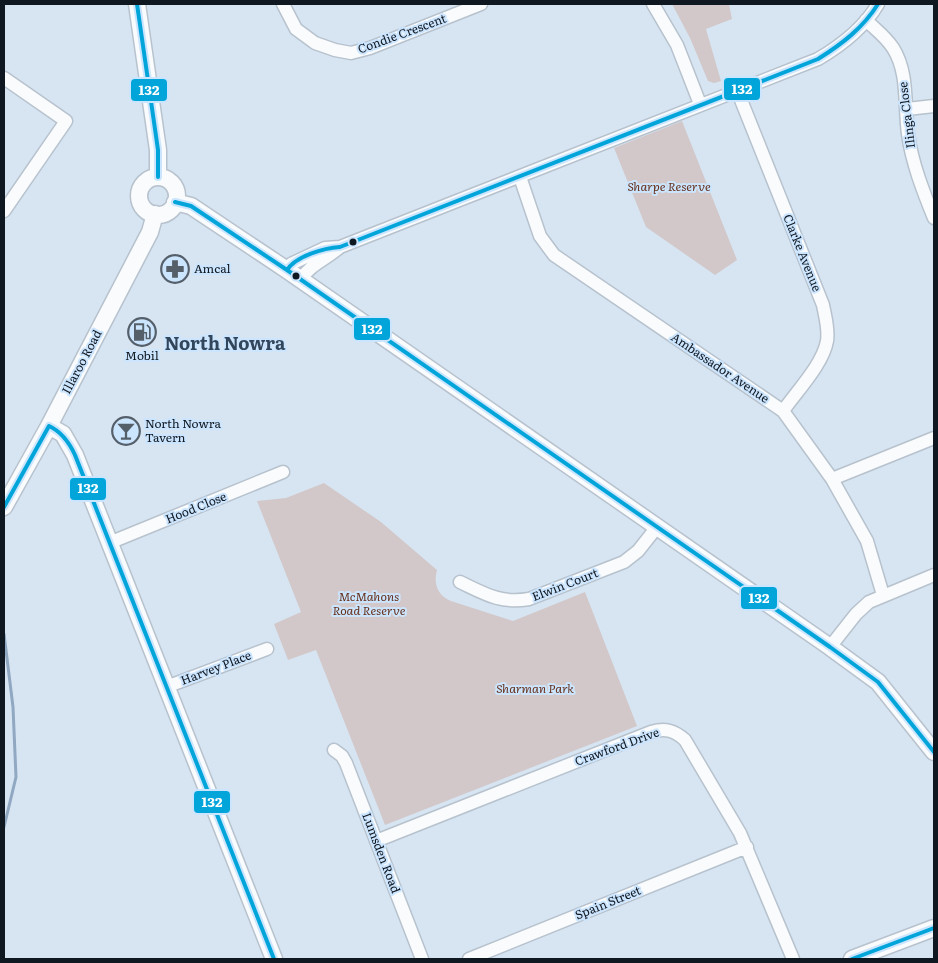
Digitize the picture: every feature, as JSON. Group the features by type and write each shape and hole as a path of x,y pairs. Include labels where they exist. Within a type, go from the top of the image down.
{"main road":[{"path":"137,4 158,150 158,177"},
{"path":"158,177 164,178 173,185 176,196 173,206 165,213 154,214 144,208 139,197 146,181 158,177"},
{"path":"175,202 191,206 287,270 830,646 878,682 934,751"},
{"name":"Illaroo Road","path":"4,507 49,426 150,232 154,214"},
{"path":"49,426 62,433 68,442 274,959"},
{"path":"852,959 934,928"}],"street":[{"name":"Condie Crescent","path":"283,4 296,29 315,43 351,53 370,48 481,4"},
{"path":"652,4 677,45 700,104"},
{"path":"300,280 314,264 327,258 340,248 700,104 818,59 842,45 866,20 878,4"},
{"name":"Ilinga Close","path":"866,20 888,41 894,49 898,60 904,82 908,133 912,154 920,183 934,218"},
{"path":"4,78 66,121 4,211"},
{"name":"Clarke Avenue","path":"737,90 823,305 827,341 818,362 783,411"},
{"path":"907,109 934,106"},
{"name":"Ambassador Avenue","path":"520,177 540,236 554,255 783,411 832,479 867,541 883,595"},
{"path":"287,270 291,264 325,248 340,248"},
{"path":"832,479 934,438"},
{"name":"Hood Close","path":"109,543 283,472"},
{"name":"Elwin Court","path":"460,582 487,595 503,600 530,599 624,562 638,551 657,527"},
{"path":"830,646 861,608 883,595 934,575"},
{"name":"Harvey Place","path":"166,688 267,649"},
{"name":"Crawford Drive","path":"376,841 661,729 670,730 679,734 685,740 747,847 793,959"},
{"name":"Lumsden Road","path":"334,750 342,756 346,763 422,959"},
{"name":"Spain Street","path":"469,959 747,847"}],"green space":[{"path":"672,4 729,4 732,19 706,29 721,81 714,83 708,81 690,38"},
{"name":"Sharpe Reserve","path":"682,121 737,260 715,275 646,227 614,148"},
{"path":"324,483 381,522 437,570 436,585 440,593 451,601 513,621 585,592 637,726 385,825 316,650 288,660 274,624 301,612 257,501 286,498"}],"waterway":[{"path":"4,634 13,707 16,777 4,827"}],"transit line":[{"name":"132","path":"137,4 158,150 158,177"},
{"name":"132","path":"287,270 291,265 311,254 340,247 818,59 851,35 866,21 878,4"},
{"name":"132","path":"175,202 191,206 287,270 830,647 878,682 934,752"},
{"name":"132","path":"4,507 49,426 54,428 65,438 75,455 274,959"},
{"name":"132","path":"852,959 934,928"}],"place":[{"name":"Amcal","path":"175,269"},
{"name":"Mobil","path":"142,332"},
{"name":"North Nowra Tavern","path":"126,431"}],"district":[{"name":"North Nowra","path":"225,344"}],"park label":[{"name":"McMahons Road Reserve","path":"369,604"},
{"name":"Sharman Park","path":"535,689"}]}
